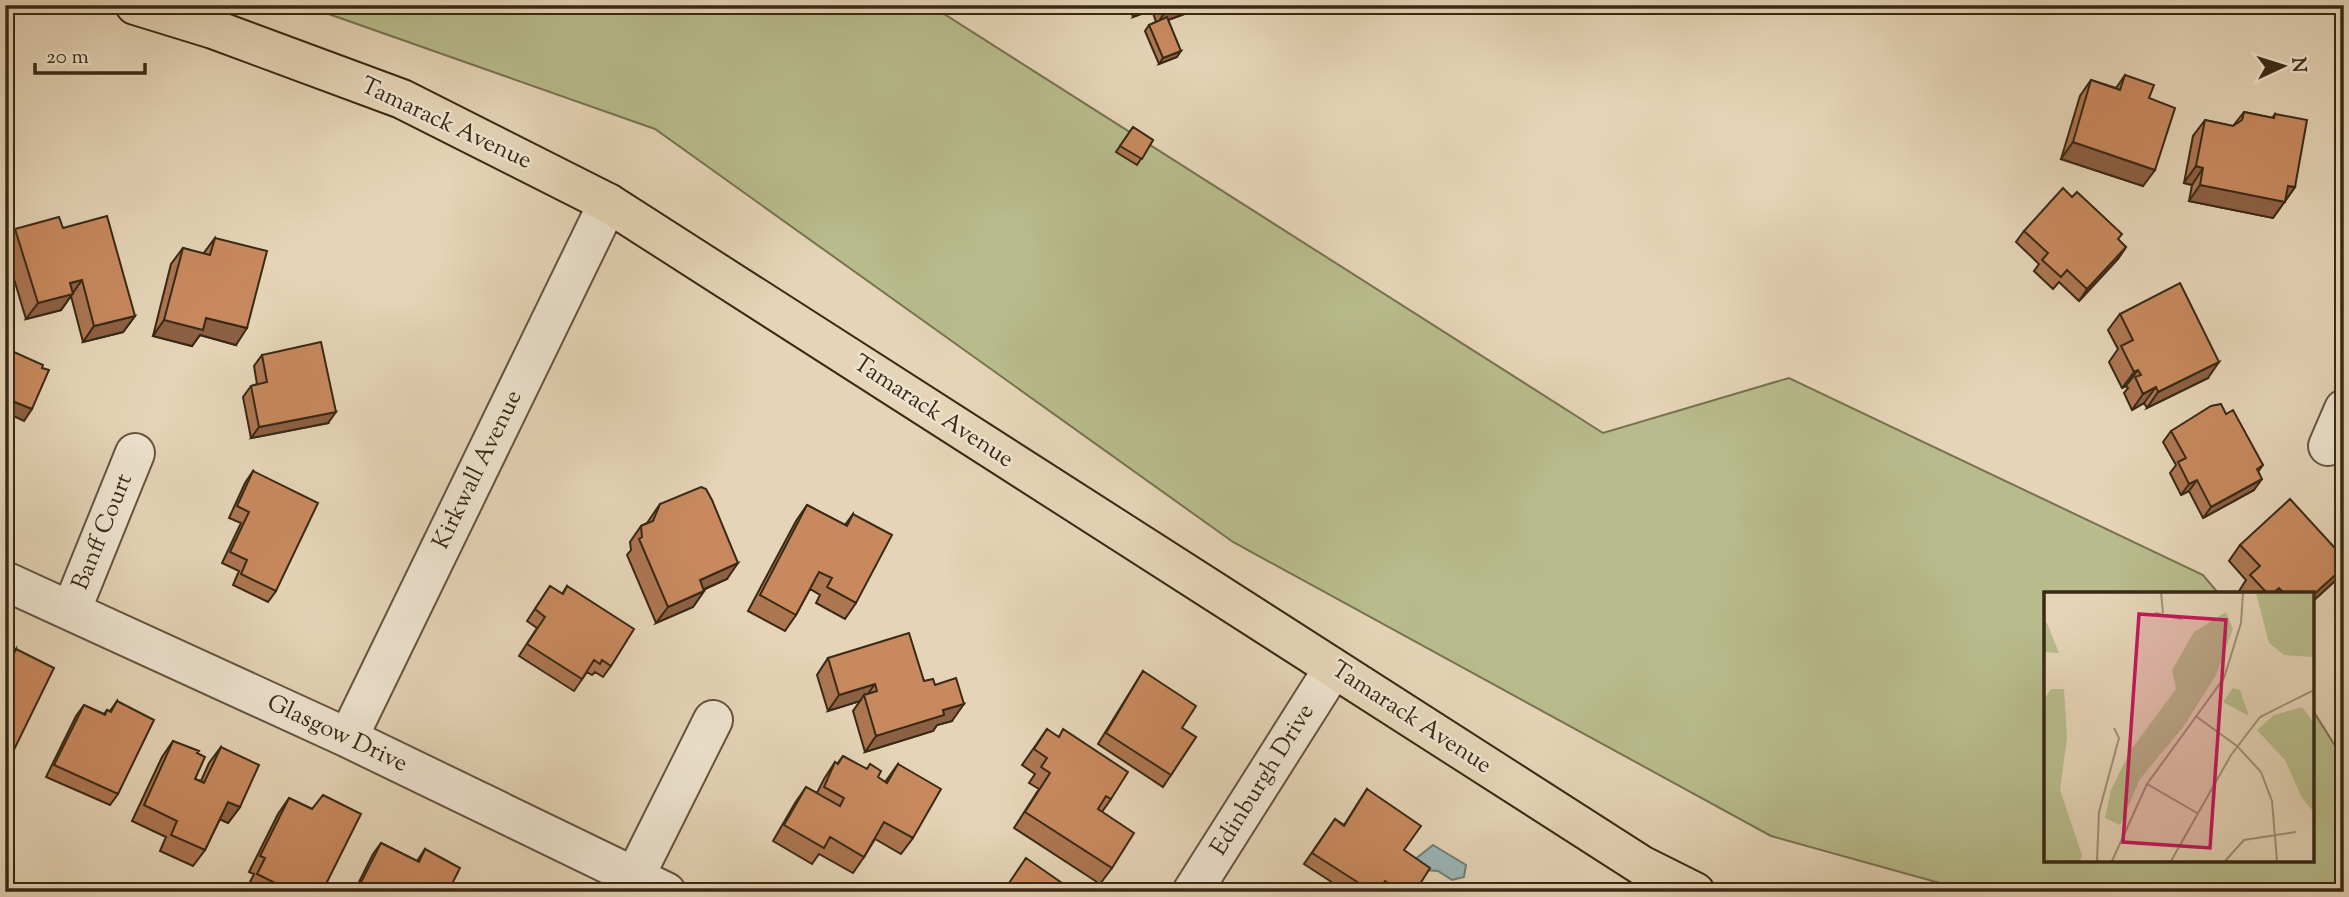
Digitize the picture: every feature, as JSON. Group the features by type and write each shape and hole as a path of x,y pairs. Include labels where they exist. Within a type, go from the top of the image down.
{"main road":[{"name":"Tamarack Avenue","path":"135,5 214,29 402,99 608,203 1640,865 1695,892"}],"street":[{"name":"Kirkwall Avenue","path":"348,738 608,203"},
{"path":"2328,446 2344,409"},
{"name":"Banff Court","path":"71,611 135,453"},
{"name":"Glasgow Drive","path":"5,581 348,738 650,884"},
{"name":"Edinburgh Drive","path":"1192,892 1333,669"},
{"path":"650,884 713,720"}],"green space":[{"path":"303,5 930,5 1603,433 1789,378 2203,575 2217,592 2044,592 2044,862 2314,862 2314,712 2344,760 2344,892 1972,892 1771,836 1233,542 655,129"}],"water":[{"path":"1433,845 1466,865 1464,877 1452,880 1438,871 1424,870 1414,860"}],"building":[{"path":"1162,5 1184,5 1165,12"},
{"path":"1167,17 1181,51 1163,58 1149,25"},
{"path":"2125,75 2154,85 2149,98 2175,108 2155,170 2073,142 2091,80 2120,90"},
{"path":"2244,112 2274,118 2275,114 2307,120 2295,187 2288,186 2285,202 2200,185 2203,168 2196,166 2205,120 2233,126 2242,120"},
{"path":"1133,127 1153,140 1142,159 1120,146"},
{"path":"2063,188 2072,197 2077,192 2122,234 2118,239 2126,247 2087,289 2067,270 2061,277 2042,260 2048,253 2024,231"},
{"path":"107,216 135,316 94,326 82,280 70,283 73,294 38,303 15,229 59,217 63,228"},
{"path":"215,238 267,251 247,328 206,318 203,330 164,320 183,248 210,255"},
{"path":"2180,283 2219,362 2158,392 2156,387 2143,394 2135,377 2141,375 2138,370 2134,372 2121,346 2133,340 2120,314"},
{"path":"321,342 336,412 259,427 251,386 267,382 262,355"},
{"path":"5,348 49,370 32,409 15,402 5,425"},
{"path":"2221,404 2226,414 2233,410 2263,465 2257,469 2262,479 2211,507 2197,480 2189,484 2178,462 2186,458 2171,431 2211,406"},
{"path":"253,471 318,503 276,591 241,574 247,560 230,552 249,512 237,506"},
{"path":"701,487 706,489 712,500 738,563 700,580 704,591 668,607 639,539 642,537 641,526 653,521 660,504"},
{"path":"2290,499 2344,558 2344,567 2314,594 2314,592 2283,592 2279,588 2274,592 2266,592 2250,575 2260,566 2240,545"},
{"path":"807,505 847,526 853,514 892,535 856,603 827,587 832,578 819,572 796,615 760,595"},
{"path":"550,586 563,594 567,586 634,629 611,666 602,660 600,664 594,660 582,679 527,644 545,617 535,609"},
{"path":"909,633 924,681 933,679 935,685 956,678 964,704 943,710 944,715 876,736 864,695 877,691 875,684 839,695 828,658"},
{"path":"16,649 54,668 5,768 5,673"},
{"path":"1143,671 1196,706 1182,728 1196,737 1171,775 1106,733"},
{"path":"117,701 154,720 118,794 54,765 84,705 105,715 107,710 111,712"},
{"path":"1047,729 1059,737 1063,729 1128,772 1111,799 1106,796 1098,809 1134,833 1112,868 1025,812 1050,773 1041,767 1047,758 1034,749"},
{"path":"173,741 199,751 197,753 205,757 195,779 204,783 221,747 259,765 240,807 228,802 205,850 171,835 177,821 144,805"},
{"path":"843,756 867,769 870,764 881,771 878,777 887,783 898,764 941,789 913,838 884,822 864,857 830,837 824,848 784,825 806,787 840,806 844,798 824,787 835,762 838,764"},
{"path":"1367,789 1421,826 1404,850 1430,868 1415,892 1403,892 1385,881 1378,892 1373,892 1312,853 1335,819 1344,826"},
{"path":"323,795 361,814 322,892 293,892 257,874 265,858 260,856 289,798 312,809"},
{"path":"381,843 419,862 425,849 460,868 448,892 356,892"},
{"path":"1026,858 1075,892 1003,892"},
{"path":"5,882 12,885 9,892 5,892"}]}
